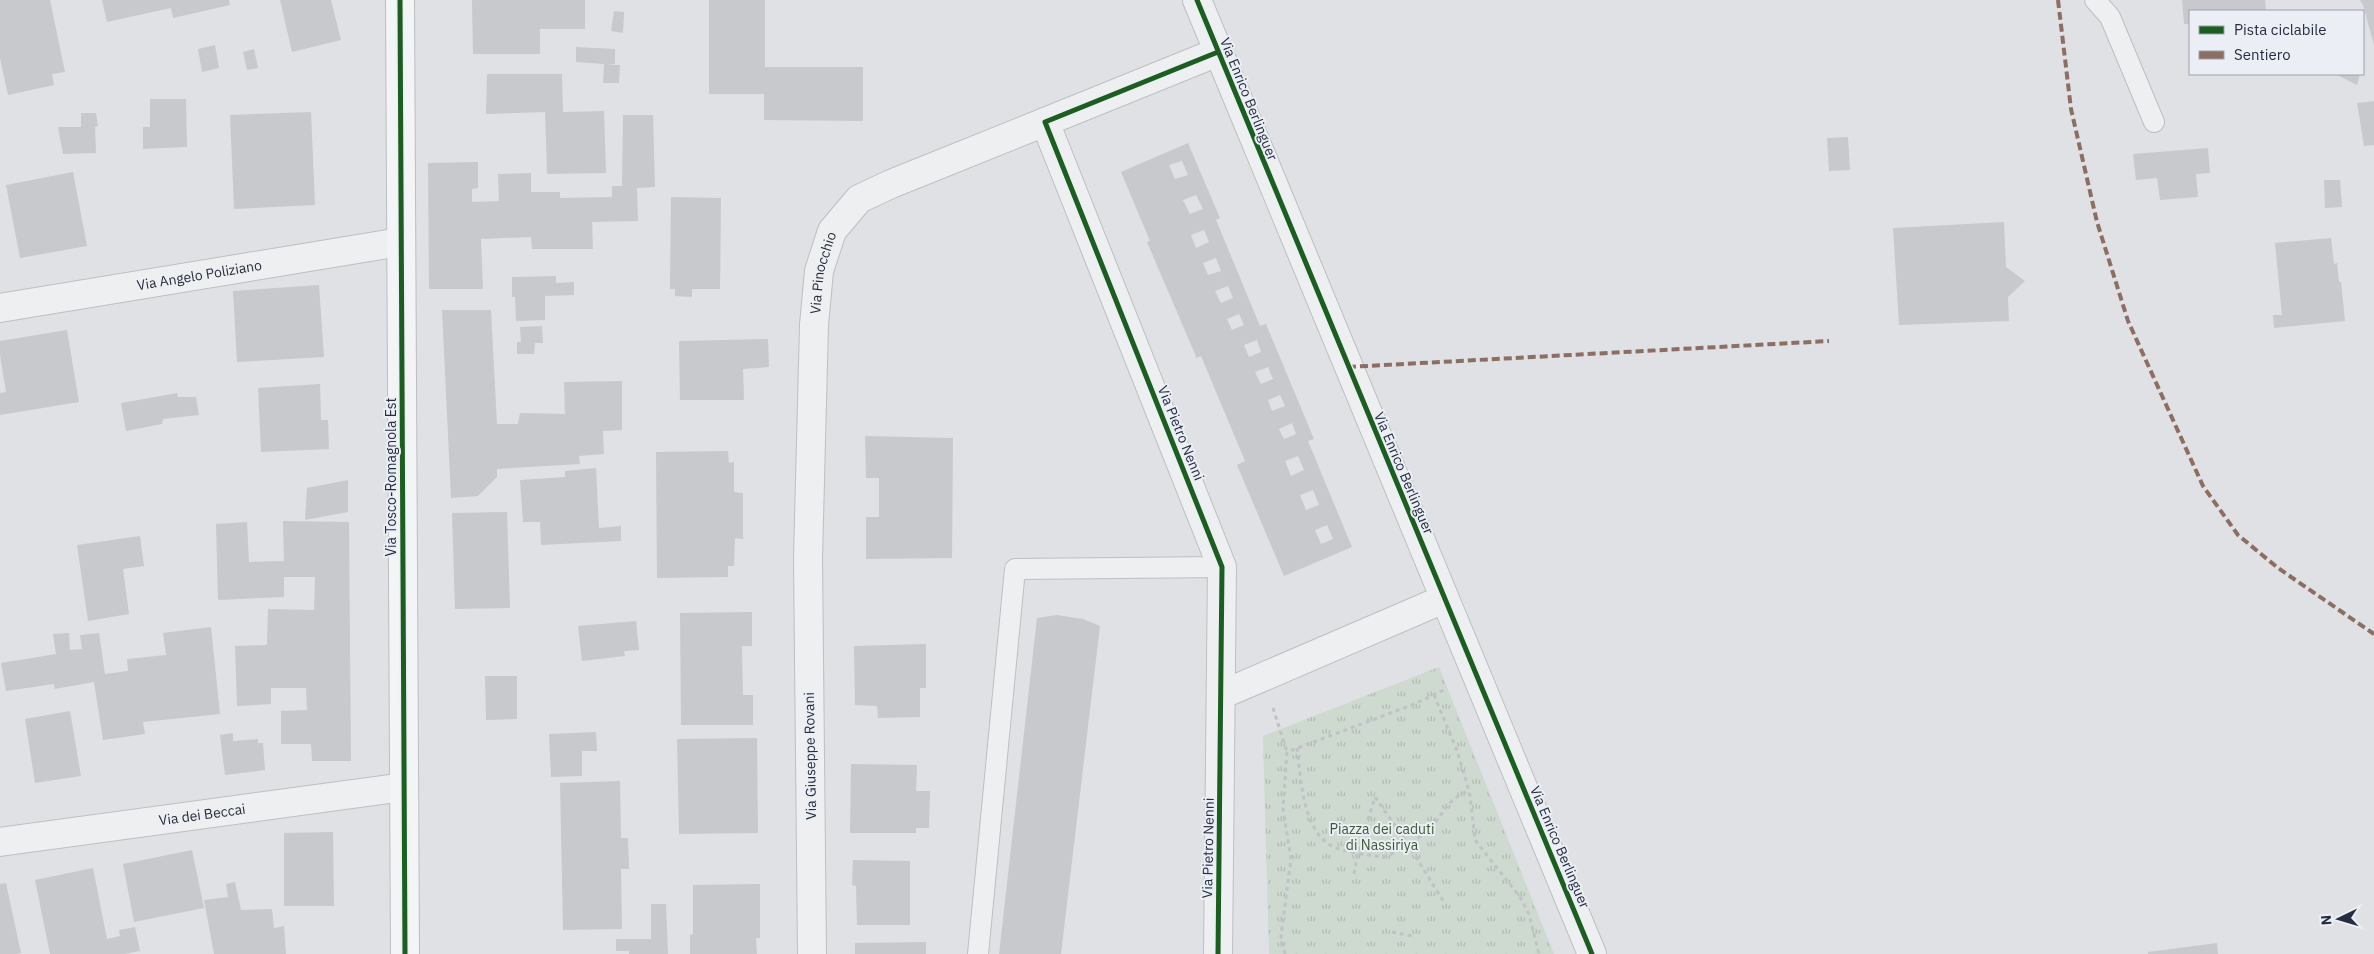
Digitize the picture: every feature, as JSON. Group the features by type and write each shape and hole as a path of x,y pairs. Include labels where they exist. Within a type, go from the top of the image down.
{"main road":[{"name":"Via Tosco-Romagnola Est","path":"400,0 405,954"}],"street":[{"name":"Via Enrico Berlinguer","path":"1197,0 1592,954"},
{"path":"1045,122 1218,52"},
{"name":"Via Pinocchio","path":"808,558 814,325 819,271 832,232 858,200 891,184 1045,122"},
{"name":"Via Pietro Nenni","path":"1045,122 1222,567 1218,954"},
{"name":"Via Angelo Poliziano","path":"0,308 400,242"},
{"name":"Via Giuseppe Rovani","path":"808,558 812,954"},
{"path":"1221,695 1444,599"},
{"name":"Via dei Beccai","path":"0,842 404,787"}],"lane":[{"path":"2096,0 2110,17 2154,122"},
{"path":"978,954 1015,569 1222,567"}],"path":[{"path":"1263,677 1287,752 1283,809 1291,859 1282,936 1285,954"},
{"path":"1287,752 1434,695 1456,748 1469,791 1475,840 1525,905 1535,930 1539,954"},
{"path":"1297,748 1307,808 1317,834 1331,846 1386,857 1408,844 1432,826 1456,796 1469,791"},
{"path":"1354,874 1358,852 1375,797 1408,844 1445,904"},
{"path":"1392,932 1413,936"}],"green space":[{"name":"Piazza dei caduti di Nassiriya","path":"1439,667 1554,954 1269,954 1263,736"}],"building":[{"path":"0,0 50,0 65,72 52,74 54,85 8,95 0,58"},
{"path":"102,0 229,0 230,5 173,18 171,8 107,22"},
{"path":"280,0 331,0 341,40 292,52"},
{"path":"472,0 585,0 585,29 540,29 540,54 473,54"},
{"path":"709,0 765,0 765,67 863,67 863,121 764,120 764,94 709,94"},
{"path":"2182,0 2265,0 2266,10 2189,10 2189,24 2184,24"},
{"path":"2360,0 2374,0 2374,45 2363,5"},
{"path":"614,11 624,12 623,33 611,31"},
{"path":"215,45 219,68 202,72 198,49"},
{"path":"576,47 615,49 615,64 607,65 620,65 619,83 603,83 604,64 576,62"},
{"path":"254,49 258,68 247,70 243,52"},
{"path":"487,74 562,74 563,112 604,111 606,173 547,174 545,112 486,114"},
{"path":"2337,75 2360,75 2357,85"},
{"path":"150,99 186,99 187,147 143,149 143,127 150,127"},
{"path":"2374,101 2374,145 2364,146 2357,103"},
{"path":"311,112 315,205 234,209 230,115"},
{"path":"81,113 96,113 98,126 95,127 96,153 63,154 58,127 81,127"},
{"path":"623,115 653,115 655,187 637,188 638,221 592,222 593,249 532,249 531,237 481,239 483,289 429,289 428,163 478,162 478,188 472,189 472,202 499,201 498,174 531,173 531,192 560,192 560,198 612,197 612,186 622,186"},
{"path":"1848,137 1850,170 1829,171 1827,138"},
{"path":"1188,143 1220,218 1216,220 1260,326 1266,324 1314,439 1308,441 1352,547 1284,576 1237,465 1245,461 1201,356 1196,358 1147,242 1150,241 1121,172","holes":["1182,161 1188,175 1175,179 1169,165","1196,195 1203,209 1190,214 1183,200","1204,230 1209,242 1196,248 1191,235","1216,258 1221,271 1208,275 1203,263","1228,286 1233,298 1221,303 1215,291","1239,314 1244,325 1232,330 1227,319","1257,340 1261,352 1249,357 1244,345","1268,367 1273,379 1261,384 1255,372","1280,395 1285,406 1272,411 1268,400","1292,423 1296,434 1284,439 1279,429","1298,456 1304,470 1291,476 1285,461","1313,490 1319,505 1306,510 1300,495","1327,525 1333,539 1321,544 1315,530"]},
{"path":"2208,148 2210,173 2196,174 2198,197 2160,200 2157,178 2136,180 2133,154"},
{"path":"73,172 87,246 20,258 6,185"},
{"path":"2324,180 2340,180 2342,207 2325,208"},
{"path":"671,197 721,198 720,289 692,289 692,297 675,296 675,289 670,289"},
{"path":"2004,222 2006,267 2025,281 2008,297 2009,321 1899,325 1893,228"},
{"path":"2331,238 2334,264 2337,263 2339,282 2341,282 2345,321 2274,328 2273,315 2282,315 2275,243"},
{"path":"556,276 556,283 574,282 574,295 545,296 545,320 516,321 515,297 512,297 512,277"},
{"path":"319,285 324,357 237,362 233,291"},
{"path":"442,310 491,310 497,424 518,424 520,413 565,414 564,382 622,381 622,430 603,431 604,454 579,456 580,464 497,469 497,477 478,496 451,498"},
{"path":"542,326 543,343 535,343 534,354 517,354 517,342 521,342 520,327"},
{"path":"67,330 79,402 0,415 0,393 6,392 0,355 0,341"},
{"path":"768,339 769,367 743,369 744,400 680,400 679,341"},
{"path":"320,384 321,420 328,420 329,449 261,452 258,388"},
{"path":"177,393 178,397 196,397 199,415 163,419 162,424 126,431 121,403"},
{"path":"865,436 953,438 952,558 866,559 866,517 879,517 879,478 866,478"},
{"path":"728,451 729,463 734,462 734,492 743,493 743,539 735,538 734,566 728,566 728,577 657,578 656,452"},
{"path":"596,468 599,528 621,526 621,541 541,545 540,522 523,522 520,480 565,477 565,471"},
{"path":"348,480 348,512 305,520 307,488"},
{"path":"507,512 510,608 455,609 452,513"},
{"path":"283,521 349,522 351,761 312,761 311,744 281,744 281,711 307,710 306,688 271,688 271,704 237,706 235,646 267,645 268,609 314,610 315,577 284,577 284,597 218,600 216,524 247,522 249,562 284,561"},
{"path":"140,536 144,566 123,569 129,614 88,621 77,545"},
{"path":"752,612 752,646 742,646 743,695 753,695 753,725 681,725 680,613"},
{"path":"1057,615 1083,619 1100,626 1061,954 999,954 1037,618"},
{"path":"636,621 639,650 624,651 625,656 582,661 578,626"},
{"path":"211,627 220,714 143,722 145,734 103,740 94,682 55,689 54,684 6,691 1,663 56,654 53,634 69,633 70,650 82,649 80,635 99,633 105,674 128,671 127,659 166,655 163,633"},
{"path":"926,644 926,688 920,688 920,717 878,718 877,706 855,705 854,646"},
{"path":"485,676 517,676 517,719 486,720"},
{"path":"70,711 81,776 35,783 25,719"},
{"path":"596,732 597,751 582,751 582,776 551,777 549,734"},
{"path":"233,733 233,741 258,739 258,743 263,743 265,770 225,775 220,735"},
{"path":"757,738 758,833 679,834 677,739"},
{"path":"851,764 917,765 916,791 930,791 929,828 916,828 916,833 850,833"},
{"path":"620,781 621,838 628,838 629,869 621,869 622,929 563,930 560,783"},
{"path":"333,832 334,906 284,906 284,833"},
{"path":"192,850 204,908 134,922 123,864"},
{"path":"853,860 910,861 910,925 857,925 856,886 852,885"},
{"path":"93,868 107,939 120,936 119,930 135,927 140,951 124,954 50,954 35,880"},
{"path":"235,882 241,910 272,909 274,928 284,926 286,954 214,954 204,900 228,897 226,884"},
{"path":"6,883 21,953 16,954 0,954 0,884"},
{"path":"760,884 760,938 756,938 757,954 690,954 690,935 693,934 693,885"},
{"path":"651,904 666,904 668,954 629,954 629,951 616,951 616,939 651,939"},
{"path":"926,942 926,954 855,954 855,943"},
{"path":"2217,943 2218,954 2148,954 2148,952"}],"marked path":[{"path":"2058,0 2071,109 2097,222 2128,321 2203,486 2238,535 2278,568 2374,634"},
{"path":"1348,367 1829,341"}],"cycle path":[{"path":"400,0 405,954"},
{"path":"1197,0 1592,954"},
{"path":"1218,52 1045,122 1222,567 1218,954"}]}
